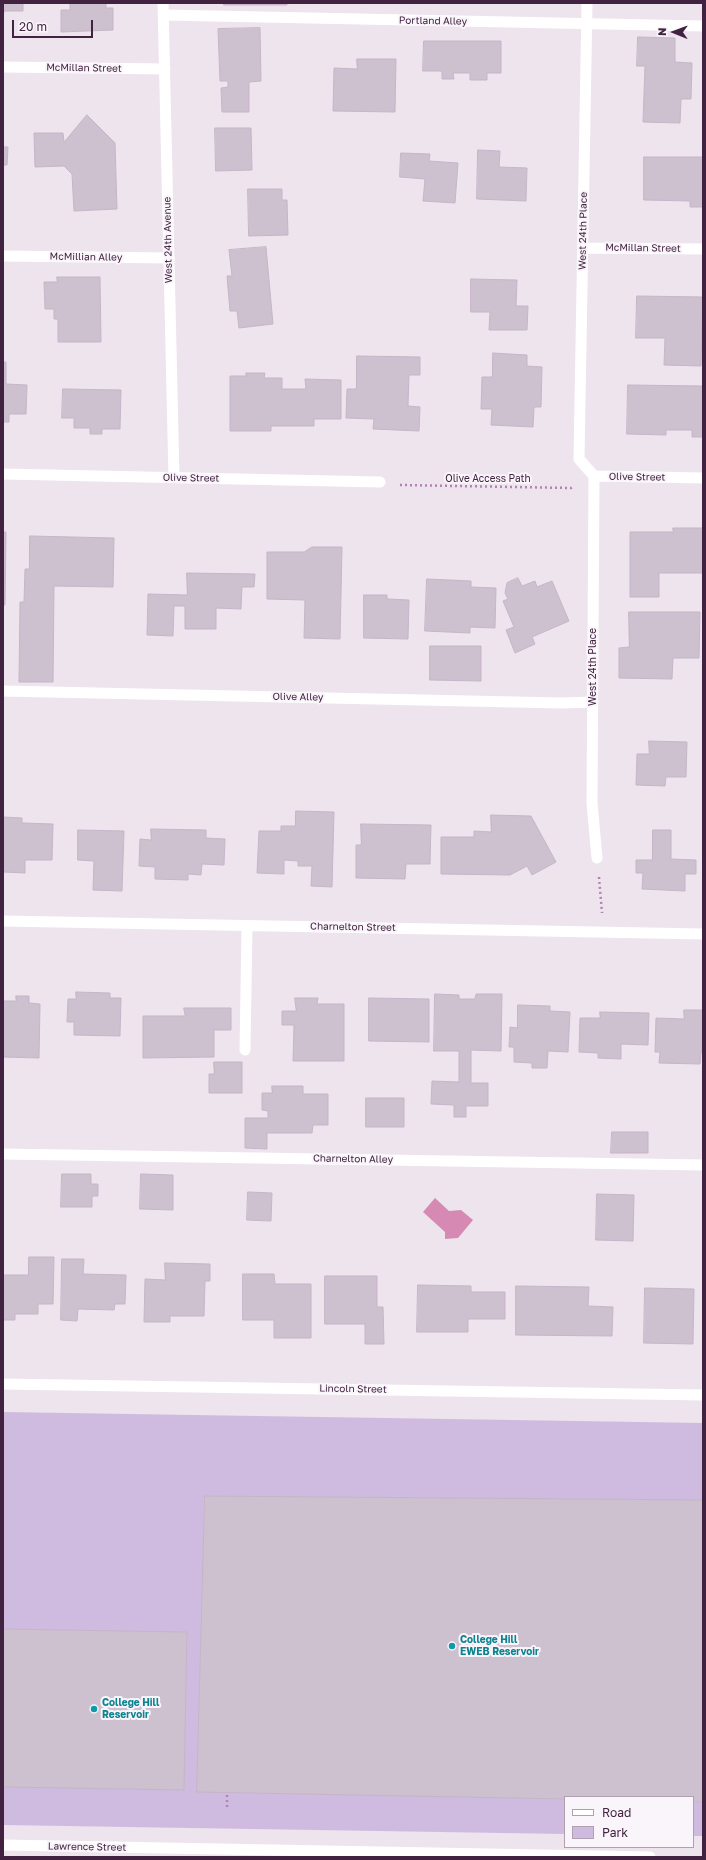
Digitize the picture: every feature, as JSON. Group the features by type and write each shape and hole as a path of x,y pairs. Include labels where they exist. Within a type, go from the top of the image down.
{"street":[{"name":"West 24th Avenue","path":"164,3 164,69 174,478"},
{"name":"West 24th Place","path":"579,459 587,3"},
{"name":"Portland Alley","path":"164,15 703,26"},
{"name":"McMillan Street","path":"3,68 164,69"},
{"name":"McMillan Street","path":"583,248 703,249"},
{"name":"McMillian Alley","path":"3,256 169,258"},
{"name":"Olive Street","path":"579,459 594,476 703,478"},
{"name":"Olive Street","path":"3,474 380,482"},
{"name":"West 24th Place","path":"594,476 592,803 598,858"},
{"name":"Olive Alley","path":"3,691 561,703 592,702"},
{"name":"Charnelton Street","path":"3,921 703,934"},
{"path":"245,1050 247,926"},
{"name":"Charnelton Alley","path":"3,1154 703,1165"},
{"name":"Lincoln Street","path":"3,1384 703,1395"},
{"name":"Lawrence Street","path":"3,1846 225,1853 650,1857"}],"path":[{"name":"Olive Access Path","path":"380,482 406,487 571,488 594,476"},
{"path":"598,858 603,932"},
{"path":"227,1792 227,1807"}],"green space":[{"path":"3,1412 703,1423 703,1836 694,1836 694,1796 564,1796 564,1834 3,1825"}],"shaded area":[{"path":"435,1198 449,1211 461,1210 473,1220 458,1238 445,1239 445,1232 423,1212"}],"building":[{"path":"3,3 23,3 23,11 4,11 3,19"},
{"path":"70,3 106,3 106,8 113,8 113,30 61,32 61,10 70,10"},
{"path":"224,3 287,3 287,5 224,5"},
{"path":"260,28 261,81 249,82 249,112 222,112 221,88 228,87 228,81 220,81 218,29"},
{"path":"638,37 675,38 675,62 692,63 691,99 681,99 680,123 643,122 645,66 637,66"},
{"path":"424,41 501,41 501,73 487,73 487,80 470,80 470,73 453,73 454,79 442,79 442,71 423,71"},
{"path":"357,59 396,59 395,112 333,111 334,68 357,69"},
{"path":"87,115 115,143 117,209 74,211 72,174 64,166 35,167 34,133 63,133 64,142"},
{"path":"215,128 251,128 252,170 216,171"},
{"path":"3,147 8,147 7,165 3,165"},
{"path":"478,150 500,151 499,167 527,168 526,201 477,199"},
{"path":"401,153 430,154 429,161 458,163 455,203 423,201 425,179 400,177"},
{"path":"644,157 703,157 703,207 690,207 690,201 644,200"},
{"path":"248,189 282,189 282,200 287,200 288,235 249,236"},
{"path":"266,247 273,324 239,328 237,311 230,311 227,276 232,276 229,250"},
{"path":"57,277 100,277 101,342 58,342 58,319 54,319 54,309 45,309 44,282 57,282"},
{"path":"471,279 517,280 516,306 528,306 527,330 489,330 490,312 471,312"},
{"path":"637,296 703,297 701,366 664,365 665,338 636,338"},
{"path":"493,353 527,355 527,366 542,367 541,407 534,407 533,427 491,425 492,409 481,409 482,377 492,377"},
{"path":"357,356 420,357 420,375 409,375 408,406 420,407 419,431 373,429 374,419 346,418 347,389 356,389"},
{"path":"3,362 6,362 6,384 27,385 26,414 9,414 9,422 3,422"},
{"path":"246,373 265,373 264,378 282,378 282,389 306,389 305,379 341,380 341,419 314,419 314,426 271,426 271,431 230,431 230,376 246,376"},
{"path":"628,385 703,386 703,437 692,437 692,430 666,430 666,435 627,434"},
{"path":"63,389 121,390 120,429 102,429 102,434 90,434 90,428 74,428 74,418 62,418"},
{"path":"673,528 703,528 703,573 659,573 659,597 630,597 630,532 673,532"},
{"path":"3,532 6,532 5,605 3,605"},
{"path":"30,536 114,538 113,587 54,586 53,682 19,682 20,602 24,602 25,569 29,569"},
{"path":"312,547 342,547 340,639 304,638 305,600 267,599 267,552 304,552"},
{"path":"187,573 255,574 254,587 242,587 241,609 216,608 216,629 185,629 185,606 174,606 173,636 147,635 148,594 187,595"},
{"path":"518,578 522,586 535,581 537,587 552,581 569,621 532,637 535,644 515,653 506,630 514,627 503,601 508,599 505,593 507,583"},
{"path":"427,579 471,581 471,587 496,588 495,628 470,627 470,633 425,631"},
{"path":"364,595 387,595 387,599 409,600 408,639 364,638"},
{"path":"629,612 700,612 699,658 673,658 672,679 619,678 619,648 629,647"},
{"path":"430,646 481,646 481,681 430,680"},
{"path":"649,741 687,742 686,777 666,777 665,786 636,785 637,754 649,754"},
{"path":"296,811 334,812 332,887 311,886 312,866 298,866 298,861 284,860 284,874 257,873 259,831 281,831 281,826 295,826"},
{"path":"491,815 531,816 556,862 532,875 527,866 510,875 441,874 441,837 474,837 474,831 491,832"},
{"path":"3,817 22,818 22,823 53,824 52,860 25,860 25,873 3,872"},
{"path":"361,824 431,825 430,864 406,864 405,879 356,878 356,845 361,845"},
{"path":"151,829 206,830 206,838 225,839 224,865 202,864 201,875 188,874 188,880 155,879 155,867 139,866 140,839 151,840"},
{"path":"78,830 124,831 122,891 93,890 94,861 78,860"},
{"path":"653,830 671,830 671,859 696,860 696,874 685,874 685,891 642,889 643,873 636,873 636,860 652,860"},
{"path":"76,992 110,993 110,998 121,998 120,1036 74,1035 74,1022 67,1022 68,999 76,999"},
{"path":"435,994 459,995 459,999 475,999 476,994 502,994 501,1051 471,1050 471,1083 488,1083 488,1106 466,1106 466,1117 454,1117 454,1105 431,1104 432,1081 459,1082 459,1051 434,1051"},
{"path":"16,996 29,996 29,1003 40,1004 39,1058 3,1057 3,1001 16,1001"},
{"path":"295,998 318,998 317,1004 344,1004 344,1061 293,1061 294,1025 282,1025 282,1011 296,1011"},
{"path":"369,998 429,999 429,1042 369,1041"},
{"path":"518,1005 550,1006 550,1011 570,1012 568,1052 548,1051 547,1068 532,1068 532,1063 514,1062 514,1047 509,1047 510,1027 517,1028"},
{"path":"184,1008 231,1008 231,1030 214,1030 214,1057 143,1058 143,1016 185,1016"},
{"path":"684,1010 703,1010 703,1052 701,1052 700,1064 659,1063 660,1052 655,1052 656,1018 684,1019"},
{"path":"600,1012 649,1013 648,1045 621,1044 621,1059 598,1058 598,1053 579,1052 580,1018 600,1018"},
{"path":"214,1062 242,1062 242,1093 209,1093 209,1074 214,1074"},
{"path":"272,1086 303,1086 303,1094 328,1094 328,1125 313,1125 312,1133 267,1133 267,1149 245,1148 245,1118 268,1118 268,1111 262,1110 262,1093 272,1093"},
{"path":"366,1098 404,1098 404,1127 366,1127"},
{"path":"612,1132 648,1132 648,1153 611,1153"},
{"path":"62,1174 91,1174 91,1184 98,1184 98,1196 92,1196 92,1207 61,1207"},
{"path":"141,1174 173,1175 173,1210 140,1209"},
{"path":"248,1192 272,1193 271,1221 247,1220"},
{"path":"597,1194 634,1195 633,1241 596,1240"},
{"path":"29,1257 54,1257 53,1304 38,1304 38,1314 15,1314 15,1320 3,1320 3,1275 28,1275"},
{"path":"62,1259 84,1259 83,1274 126,1275 125,1304 115,1304 114,1310 78,1309 77,1321 61,1320"},
{"path":"165,1263 210,1264 210,1281 205,1281 204,1316 170,1316 170,1322 144,1322 145,1279 165,1280"},
{"path":"243,1274 274,1274 275,1284 311,1284 311,1338 274,1338 274,1320 243,1320"},
{"path":"325,1276 377,1276 377,1307 383,1307 384,1344 365,1344 365,1324 325,1324"},
{"path":"418,1285 471,1286 471,1292 505,1292 505,1319 468,1319 468,1332 417,1332"},
{"path":"516,1286 589,1287 588,1306 613,1307 612,1336 516,1335"},
{"path":"645,1288 694,1289 693,1344 644,1343"},
{"name":"College Hill EWEB Reservoir","path":"205,1496 703,1500 703,1802 694,1802 694,1796 564,1796 564,1799 197,1792"},
{"name":"College Hill Reservoir","path":"3,1629 187,1632 184,1790 3,1787"}],"place":[{"name":"College Hill EWEB Reservoir","path":"452,1646"},
{"name":"College Hill Reservoir","path":"94,1709"}]}
